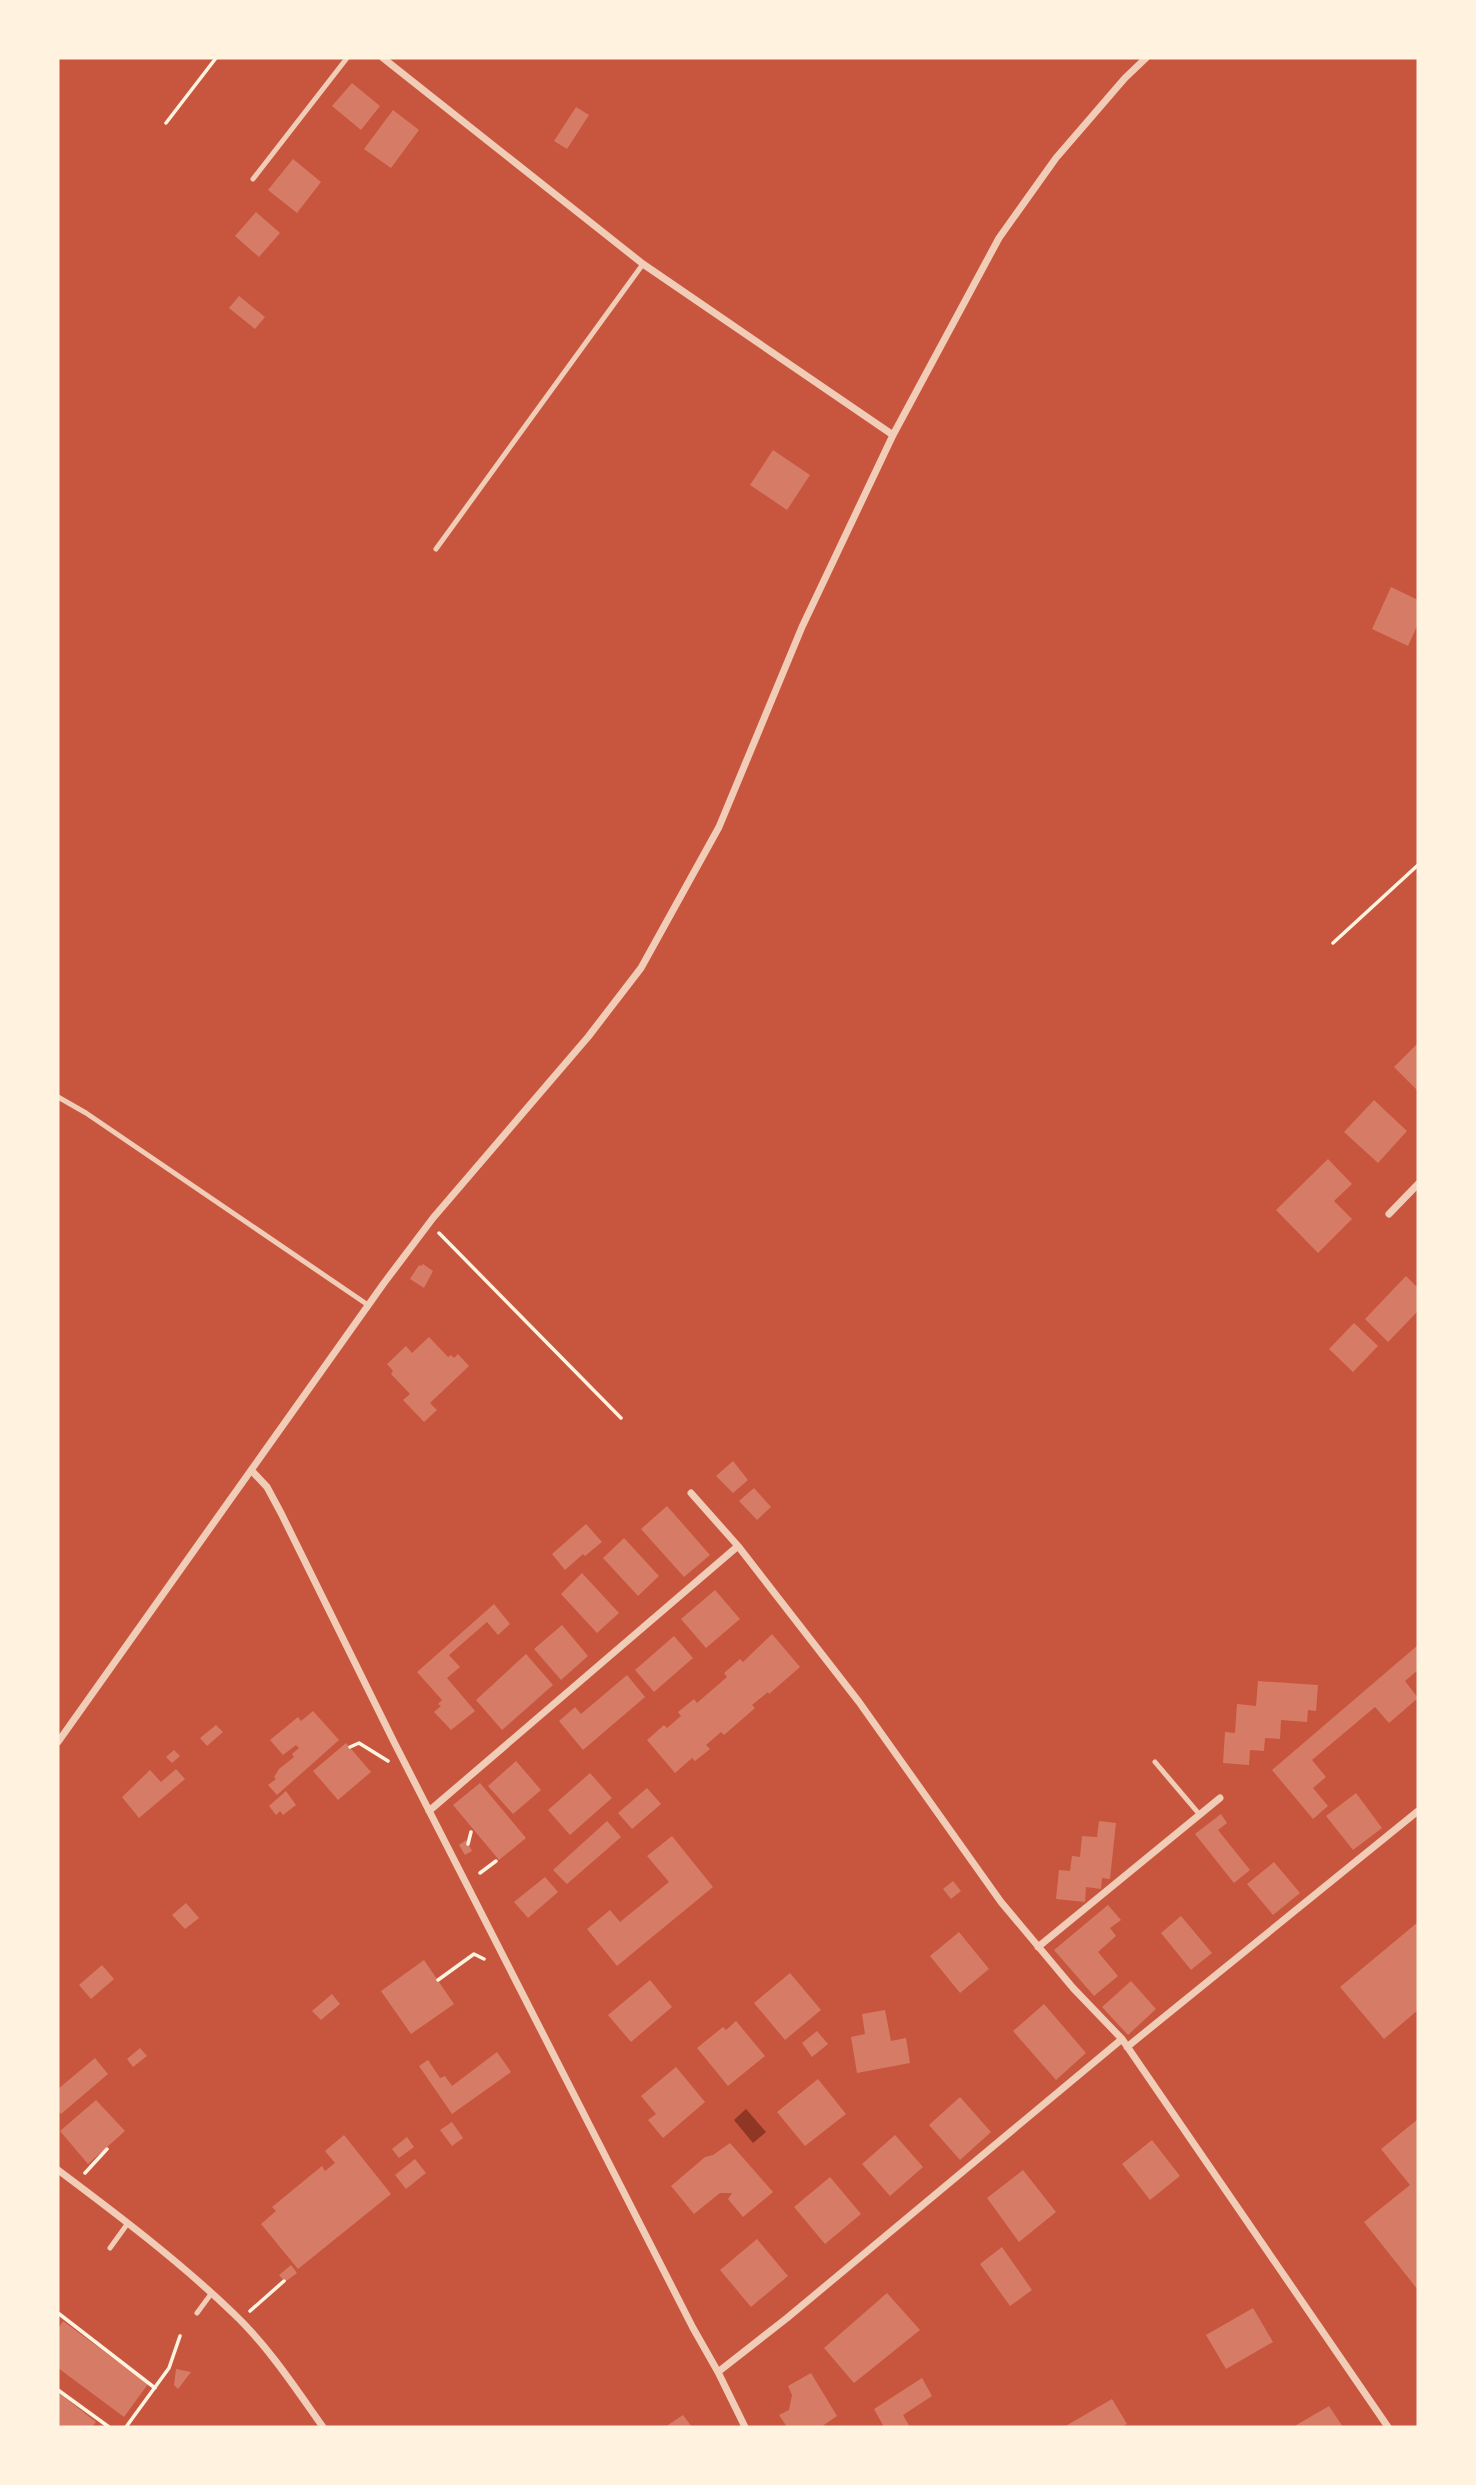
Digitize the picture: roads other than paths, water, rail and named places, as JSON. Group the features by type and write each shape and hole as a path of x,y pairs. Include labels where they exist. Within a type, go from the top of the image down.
{"street":[{"path":"383,58 643,264 893,435"},
{"path":"58,1742 429,1223 588,1037 641,968 719,827 802,627 893,435 999,238 1056,158 1125,78 1146,58"},
{"path":"1389,1214 1418,1184"},
{"path":"252,1471 267,1487 281,1513 692,2328 746,2427"},
{"path":"691,1493 738,1546 859,1702 1001,1902 1073,1988 1122,2039 1388,2427"},
{"path":"429,1811 738,1546"},
{"path":"1038,1947 1220,1798"},
{"path":"1127,2047 1418,1811"},
{"path":"718,2372 787,2318 1122,2039"},
{"path":"58,2171 128,2223 234,2314 323,2427"}],"lane":[{"path":"253,179 347,58"},
{"path":"436,549 643,264"},
{"path":"58,1097 368,1305"},
{"path":"1155,1762 1200,1815"},
{"path":"110,2248 128,2223"},
{"path":"197,2313 211,2294"}]}
